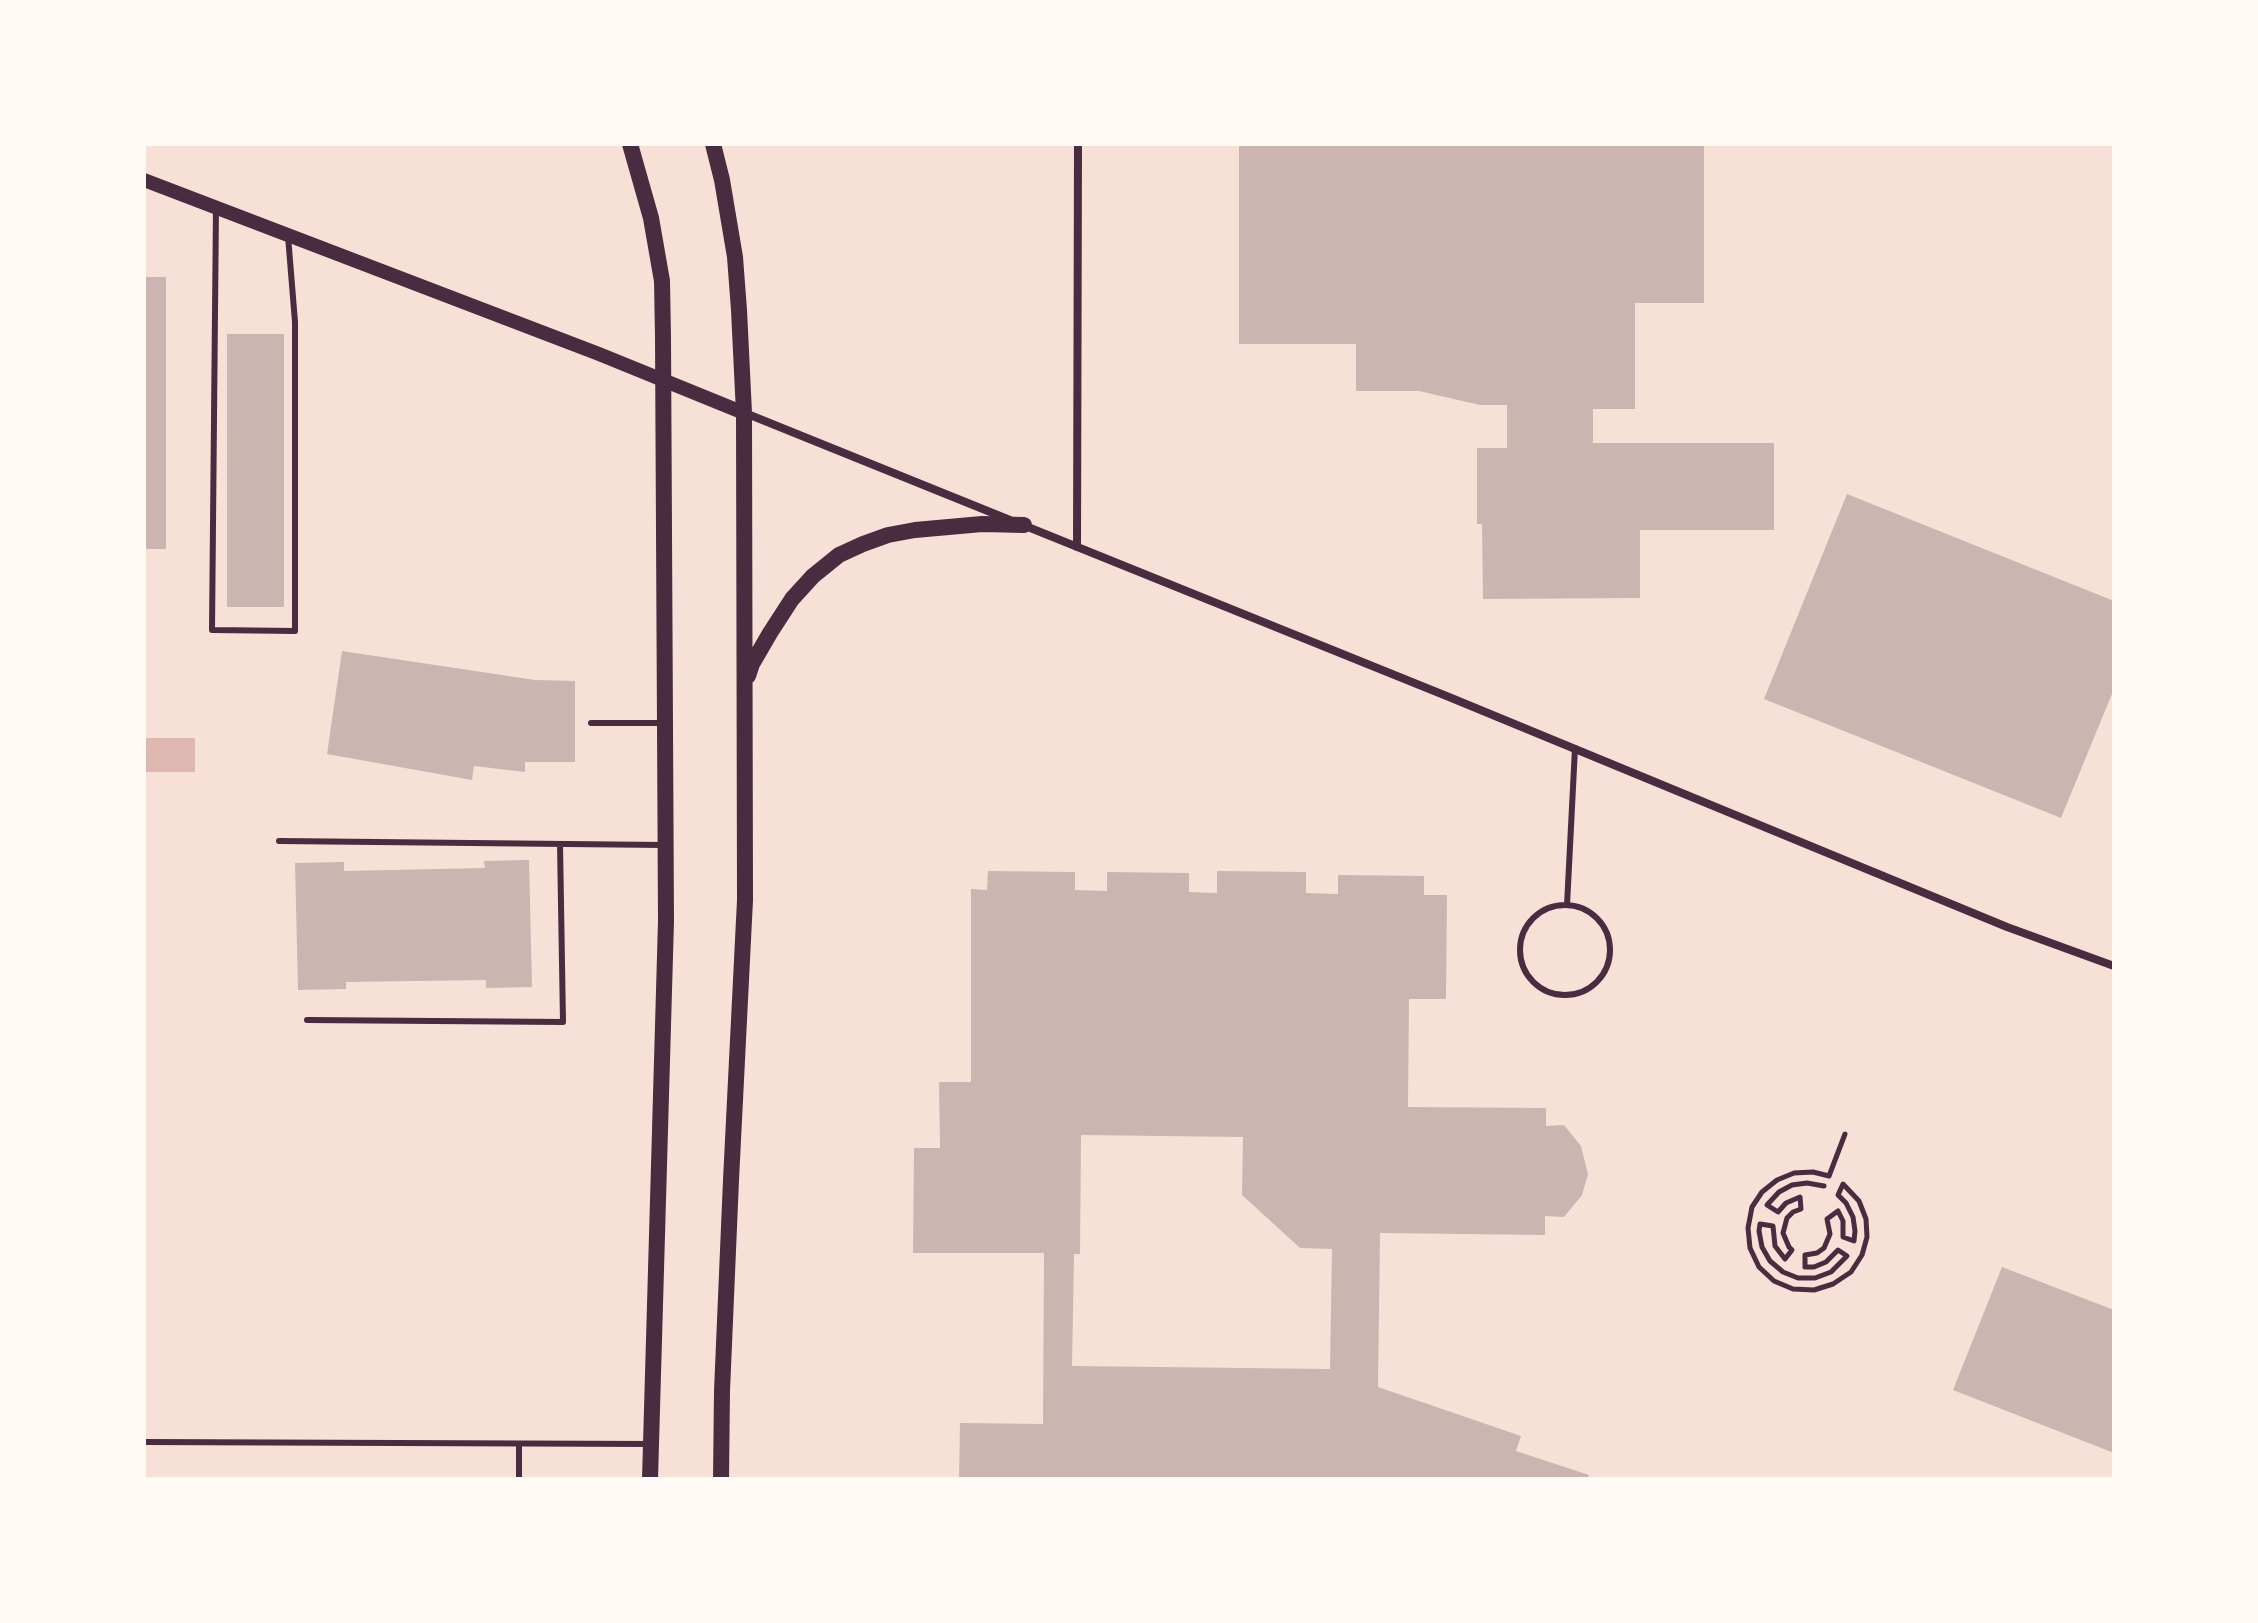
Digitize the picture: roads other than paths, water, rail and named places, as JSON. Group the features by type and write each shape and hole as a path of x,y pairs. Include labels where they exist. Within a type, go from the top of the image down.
{"main road":[{"path":"630,144 651,218 662,281 664,381 667,723 665,1019 650,1479"},
{"path":"713,144 735,257 744,413 745,915 730,1195 721,1479"},
{"path":"744,689 752,664 792,599 813,576 839,555 888,535 915,530 982,524 1024,525"}],"street":[{"path":"1077,547 1078,144"},
{"path":"144,180 664,381 1575,748 2007,927 2114,966"}],"lane":[{"path":"216,207 212,630 295,631 295,322 288,235"},
{"path":"591,723 667,723"},
{"path":"1567,905 1575,748"},
{"path":"279,841 666,845"},
{"path":"307,1020 563,1022 560,844"},
{"path":"1567,905 1588,910 1599,921 1607,934 1610,949 1602,976 1579,992 1565,994 1538,986 1521,963 1520,949 1523,934 1531,920 1542,910 1567,905"},
{"path":"144,1442 651,1444"},
{"path":"519,1444 519,1479"}]}
